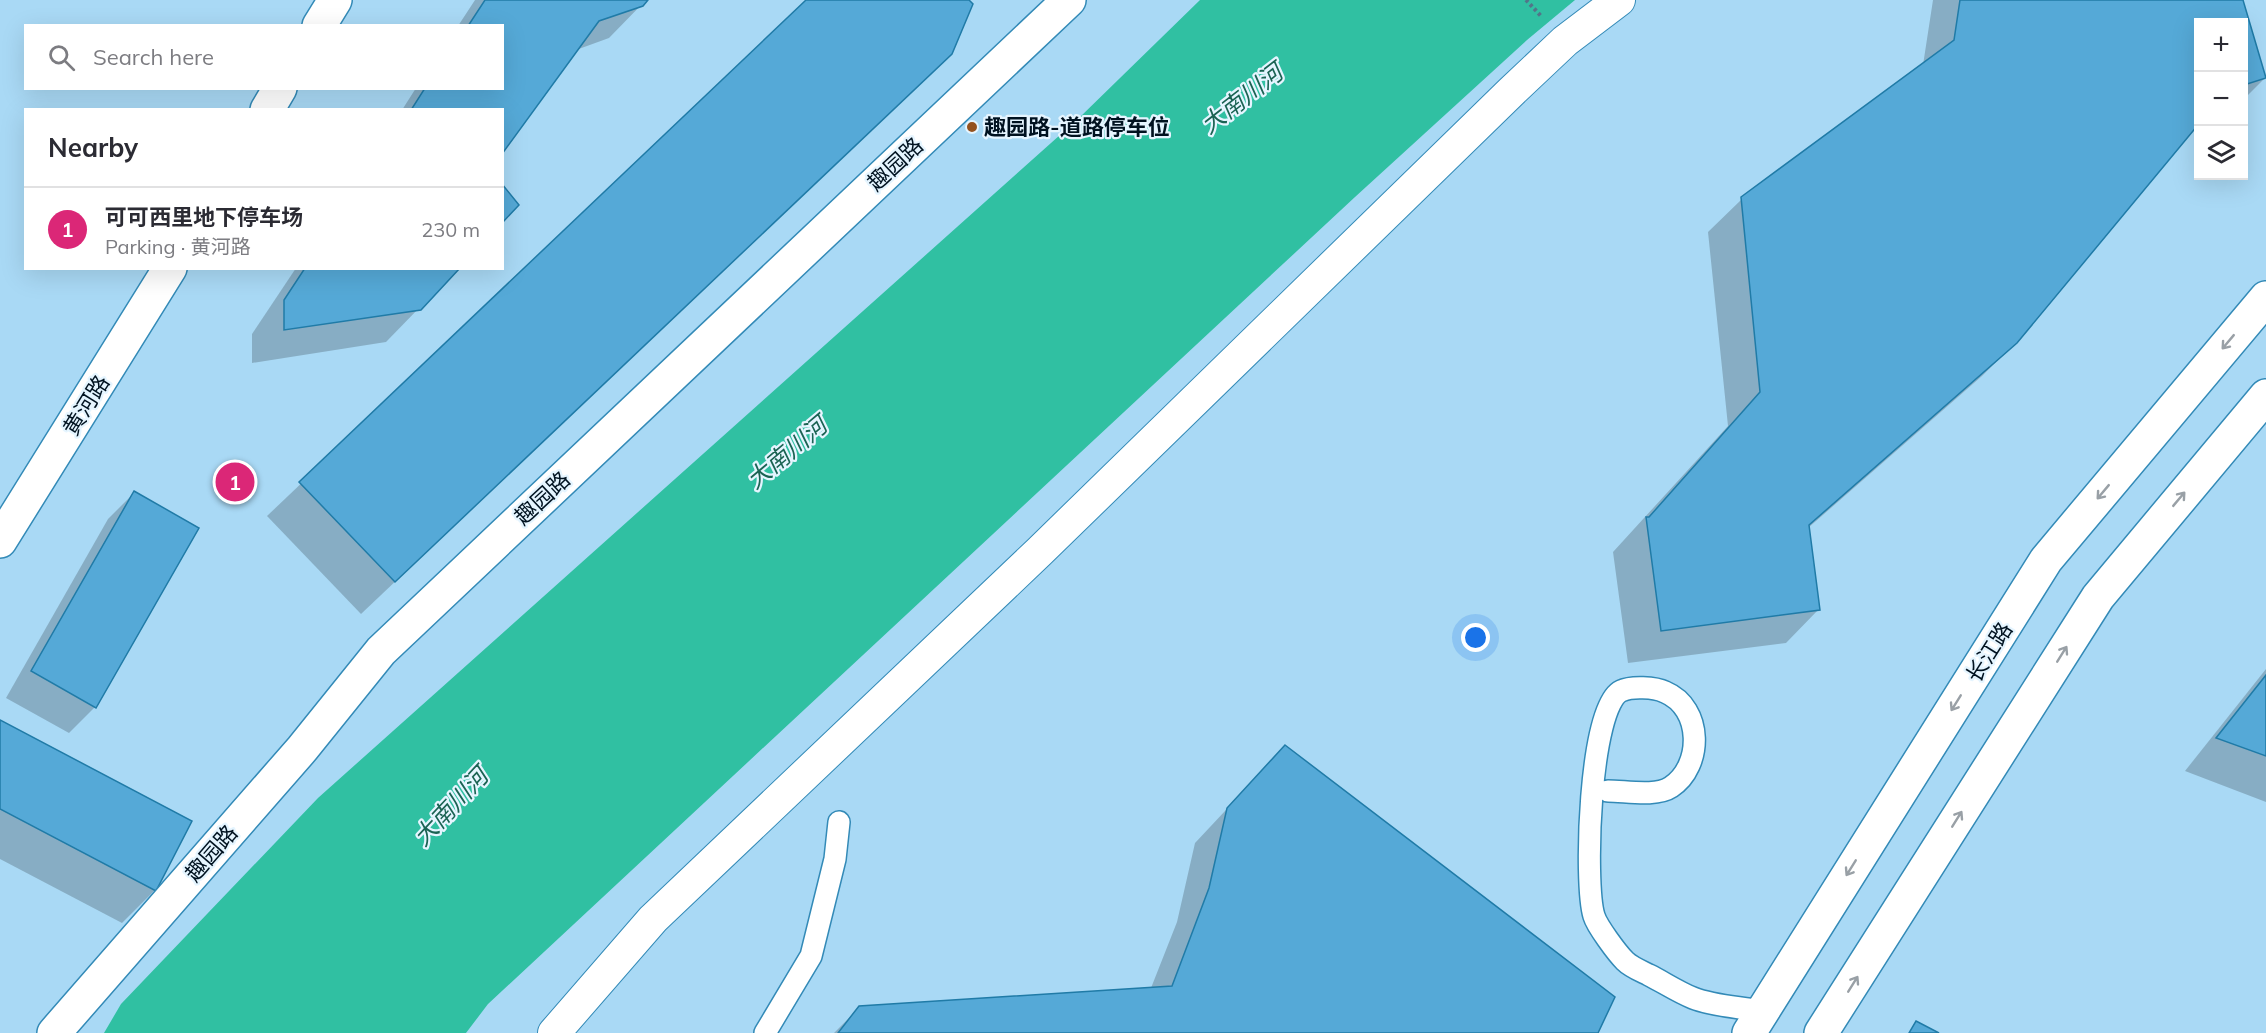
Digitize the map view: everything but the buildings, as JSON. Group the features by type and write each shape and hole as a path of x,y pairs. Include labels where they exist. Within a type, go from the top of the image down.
{"main road":[{"path":"320,24 335,0"},
{"name":"趣园路","path":"54,1033 294,758 381,651 1069,0"},
{"path":"268,108 279,90"},
{"name":"黄河路","path":"0,541 169,270"},
{"name":"长江路","path":"1755,1022 2046,560 2266,298"},
{"path":"1821,1033 2098,597 2266,396"}],"street":[{"path":"554,1033 653,919 1040,552 1557,48 1620,0"}],"lane":[{"path":"1608,791 1649,792 1670,788 1691,763 1695,742 1691,720 1681,703 1665,692 1643,688 1621,690 1612,698 1602,724 1594,769 1588,864 1594,917 1626,963 1694,998 1755,1022"},
{"path":"765,1033 811,956 835,859 838,822"}],"path":[{"path":"1526,0 1544,20"}],"water":[{"name":"大南川河","path":"1200,0 1575,0 1527,40 1355,197 488,1004 466,1033 104,1033 121,1004 318,798 1079,118"}],"place":[{"name":"趣园路-道路停车位","path":"972,127"},
{"name":"可可西里地下停车场","path":"235,482"}]}
